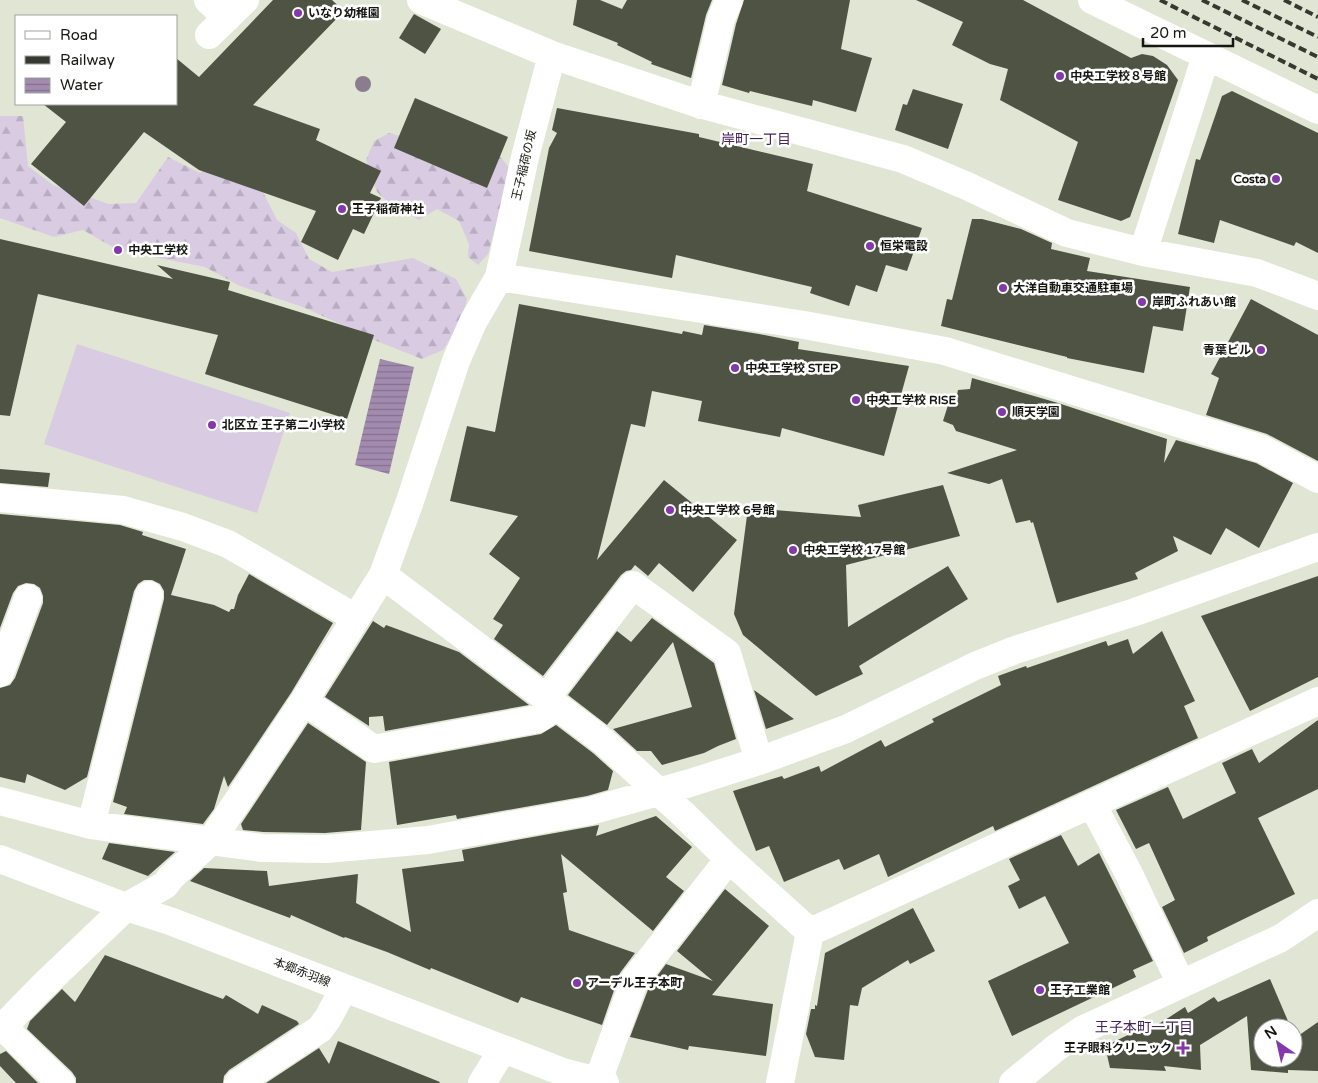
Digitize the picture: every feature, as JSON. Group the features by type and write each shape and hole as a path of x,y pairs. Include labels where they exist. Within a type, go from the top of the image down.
{"street":[{"path":"421,0 552,55 700,105 903,159 1067,233 1143,252 1258,273 1318,296"},
{"path":"700,105 721,19 729,0"},
{"path":"1092,0 1318,110"},
{"name":"王子稲荷の坂","path":"2,1028 126,907 165,884 210,841 304,701 383,574 410,504 456,361 473,322 499,277 525,157 552,55"},
{"path":"1143,252 1206,56"},
{"path":"499,277 794,323 945,351 1262,449 1318,479"},
{"path":"0,498 123,510 183,527 228,544 356,618"},
{"path":"0,801 91,825 262,848 326,849 428,840 590,811 660,792 759,761 846,729 975,666 1015,650 1134,612 1318,547"},
{"path":"383,574 603,741 810,932"},
{"path":"304,701 374,749 538,720 633,585 727,653 759,761"},
{"path":"91,825 149,595"},
{"path":"0,673 28,598"},
{"path":"810,932 1318,701"},
{"path":"1092,804 1129,874 1181,984"},
{"path":"601,1082 635,979 729,858"},
{"name":"本郷赤羽線","path":"0,859 126,907 170,921 563,1072 601,1082"},
{"path":"1013,1083 1057,1047 1082,1030 1281,938 1318,914"},
{"path":"780,1083 810,932"},
{"path":"238,1083 320,1029 344,988"},
{"path":"2,1028 61,1083"},
{"path":"482,1083 503,1049"}],"green space":[{"path":"0,116 23,116 28,166 53,185 109,204 136,203 168,157 200,173 227,150 257,180 277,220 296,233 309,259 332,272 413,258 456,279 467,299 461,321 443,350 422,359 379,342 303,307 240,286 205,267 118,250 83,230 54,237 0,218"},
{"path":"389,133 415,140 498,154 511,170 488,254 478,265 468,257 469,244 459,221 437,209 419,220 391,205 377,192 366,160 374,141"},
{"path":"77,344 290,413 257,513 44,444"}],"water":[{"path":"380,359 414,367 389,474 355,465"}],"building":[{"path":"273,0 332,0 344,11 253,105 320,129 316,140 381,171 370,193 381,198 364,234 353,229 338,260 301,242 316,211 199,170 144,132 84,206 31,164 66,122 44,105 178,105 178,60 199,77"},
{"path":"577,0 600,0 622,9 627,0 712,0 706,15 691,78 651,64 652,62 617,45 618,43 573,25"},
{"path":"744,0 850,0 841,49 872,58 856,112 813,100 812,106 750,91 749,93 722,85 736,24"},
{"path":"916,0 1023,0 1131,58 1142,54 1153,56 1167,65 1178,80 1130,217 1121,221 1058,200 1078,142 1000,100 1008,69 990,64 952,45 963,22"},
{"path":"414,14 441,29 425,54 399,38"},
{"path":"913,89 963,104 948,149 895,130 903,104 907,105"},
{"name":"Costa","path":"1232,91 1318,133 1318,253 1296,242 1294,246 1220,220 1214,243 1178,234 1196,159 1200,160 1222,96"},
{"path":"415,98 508,137 487,188 394,148"},
{"path":"557,108 699,134 699,137 813,164 807,191 922,228 907,271 886,265 877,292 856,285 849,306 810,293 812,287 676,255 672,278 529,251 549,148 557,133 552,130"},
{"path":"972,219 982,219 1021,229 1052,243 1051,249 1090,258 1087,271 1190,287 1183,331 1153,326 1144,373 1067,358 941,326 947,299 952,300"},
{"path":"0,239 173,279 157,265 230,282 228,290 374,335 347,419 205,374 218,335 38,294 10,416 0,415"},
{"path":"1251,299 1318,335 1318,461 1267,434 1206,415 1219,378 1211,374"},
{"path":"519,304 682,334 683,331 702,335 704,325 799,342 798,349 909,366 884,456 782,428 780,437 698,421 702,401 652,391 645,427 631,424 597,560 664,480 737,540 693,592 659,563 648,576 635,565 631,570 626,571 543,676 494,639 503,625 493,619 520,578 489,554 518,516 450,501 467,426 495,432"},
{"path":"972,378 1058,403 1167,439 1164,463 1176,440 1256,463 1293,483 1259,548 1226,528 1211,555 1173,536 1178,551 1135,573 1138,579 1057,603 1033,522 1031,523 1030,520 1016,523 1002,479 989,484 947,473 1017,450 956,431 953,425 943,421 949,402 956,400 958,390 970,389"},
{"path":"0,469 50,473 48,487 0,483"},
{"path":"943,485 960,536 846,565 848,627 948,566 968,599 859,666 863,674 816,696 743,635 734,614 748,508 861,517 858,505"},
{"path":"0,514 120,525 143,532 142,535 186,549 171,595 214,605 229,612 231,609 234,609 238,595 249,574 333,623 291,693 228,787 224,776 214,809 203,824 124,814 127,807 113,802 164,599 164,591 160,584 152,580 144,580 138,584 134,591 87,777 65,790 27,774 25,783 0,777 0,688 10,685 15,678 43,603 43,596 40,588 34,584 26,583 18,586 13,593 0,628"},
{"path":"1318,576 1318,677 1250,711 1201,616"},
{"path":"652,618 714,663 736,739 704,753 662,765 651,751 637,751 613,729 692,707 673,642 607,725 568,695 617,631 631,642"},
{"path":"373,621 384,628 386,625 459,652 529,705 385,731 383,716 369,717 369,726 325,697"},
{"path":"1162,631 1195,701 1184,706 1198,738 995,831 993,826 888,877 879,854 844,870 839,859 784,882 769,846 756,851 733,791 782,776 784,779 819,766 821,772 881,740 885,747 934,722 932,719 1001,685 998,676 1106,641 1108,646 1128,639 1133,654"},
{"path":"754,690 794,719 766,729"},
{"path":"1318,720 1318,789 1258,818 1295,894 1207,937 1208,941 1184,953 1162,907 1175,900 1149,843 1136,849 1116,810 1168,787 1183,819 1236,793 1222,763 1252,749 1259,763"},
{"path":"308,723 366,762 361,830 325,833 243,830 241,824"},
{"path":"556,725 613,771 608,790 587,796 457,819 456,815 397,825 389,762 541,734"},
{"path":"656,816 692,847 666,877 684,891 653,931 561,854 567,892 563,893 569,930 635,953 620,973 602,1025 521,997 518,1003 431,968 430,970 387,952 344,938 291,915 290,918 190,881 204,868 267,871 269,886 358,874 356,903 411,932 402,869 464,861 462,850 599,825 596,836"},
{"path":"1061,835 1078,866 1099,853 1153,961 1133,970 1136,977 1012,1036 988,981 1069,943 1045,896 1019,909 1008,886 1020,880 1009,859"},
{"path":"109,843 175,852 148,876 102,859"},
{"path":"725,889 769,926 712,995 773,1004 766,1056 689,1046 688,1050 630,1037 649,987 666,964 713,981 677,951"},
{"path":"913,908 935,951 910,964 908,960 862,988 858,1006 850,1005 844,1060 815,1057 806,1034 811,1009 815,1009 815,1005 817,1006 825,953"},
{"path":"105,955 223,999 226,995 258,1014 262,1005 297,1021 299,1024 229,1070 224,1076 223,1083 76,1083 76,1078 72,1072 27,1029 30,1021 62,989 75,1002"},
{"path":"1270,979 1287,1018 1253,1018 1253,1068 1303,1068 1303,1032 1318,1022 1318,1071 1288,1070 1288,1073 1251,1070 1247,1016 1200,1045 1201,1070 1164,1066 1166,1071 1110,1068 1105,1046 1153,1023 1154,1027 1185,1007 1188,1013 1214,997 1218,1002"},
{"path":"338,1041 440,1082 266,1083 319,1048 329,1064"},
{"path":"6,1051 38,1083 16,1083 0,1066 0,1054"}],"railway":[{"path":"1160,0 1318,79"},
{"path":"1202,0 1318,57"},
{"path":"1242,0 1318,37"},
{"path":"1284,0 1318,17"}],"place":[{"name":"いなり幼稚園","path":"298,13"},
{"name":"中央工学校８号館","path":"1060,76"},
{"name":"Costa","path":"1276,179"},
{"name":"王子稲荷神社","path":"342,209"},
{"name":"恒栄電設","path":"870,246"},
{"name":"中央工学校","path":"118,250"},
{"name":"大洋自動車交通駐車場","path":"1003,288"},
{"name":"岸町ふれあい館","path":"1142,302"},
{"name":"青葉ビル","path":"1261,350"},
{"name":"中央工学校 STEP","path":"735,368"},
{"name":"中央工学校 RISE","path":"856,400"},
{"name":"順天学園","path":"1002,412"},
{"name":"北区立 王子第二小学校","path":"212,425"},
{"name":"中央工学校 6号館","path":"670,510"},
{"name":"中央工学校 17号館","path":"793,550"},
{"name":"アーデル王子本町","path":"577,983"},
{"name":"王子工業館","path":"1040,990"},
{"name":"王子眼科クリニック","path":"1183,1048"}],"district":[{"name":"岸町一丁目","path":"756,139"},
{"name":"王子本町一丁目","path":"1144,1027"}]}
